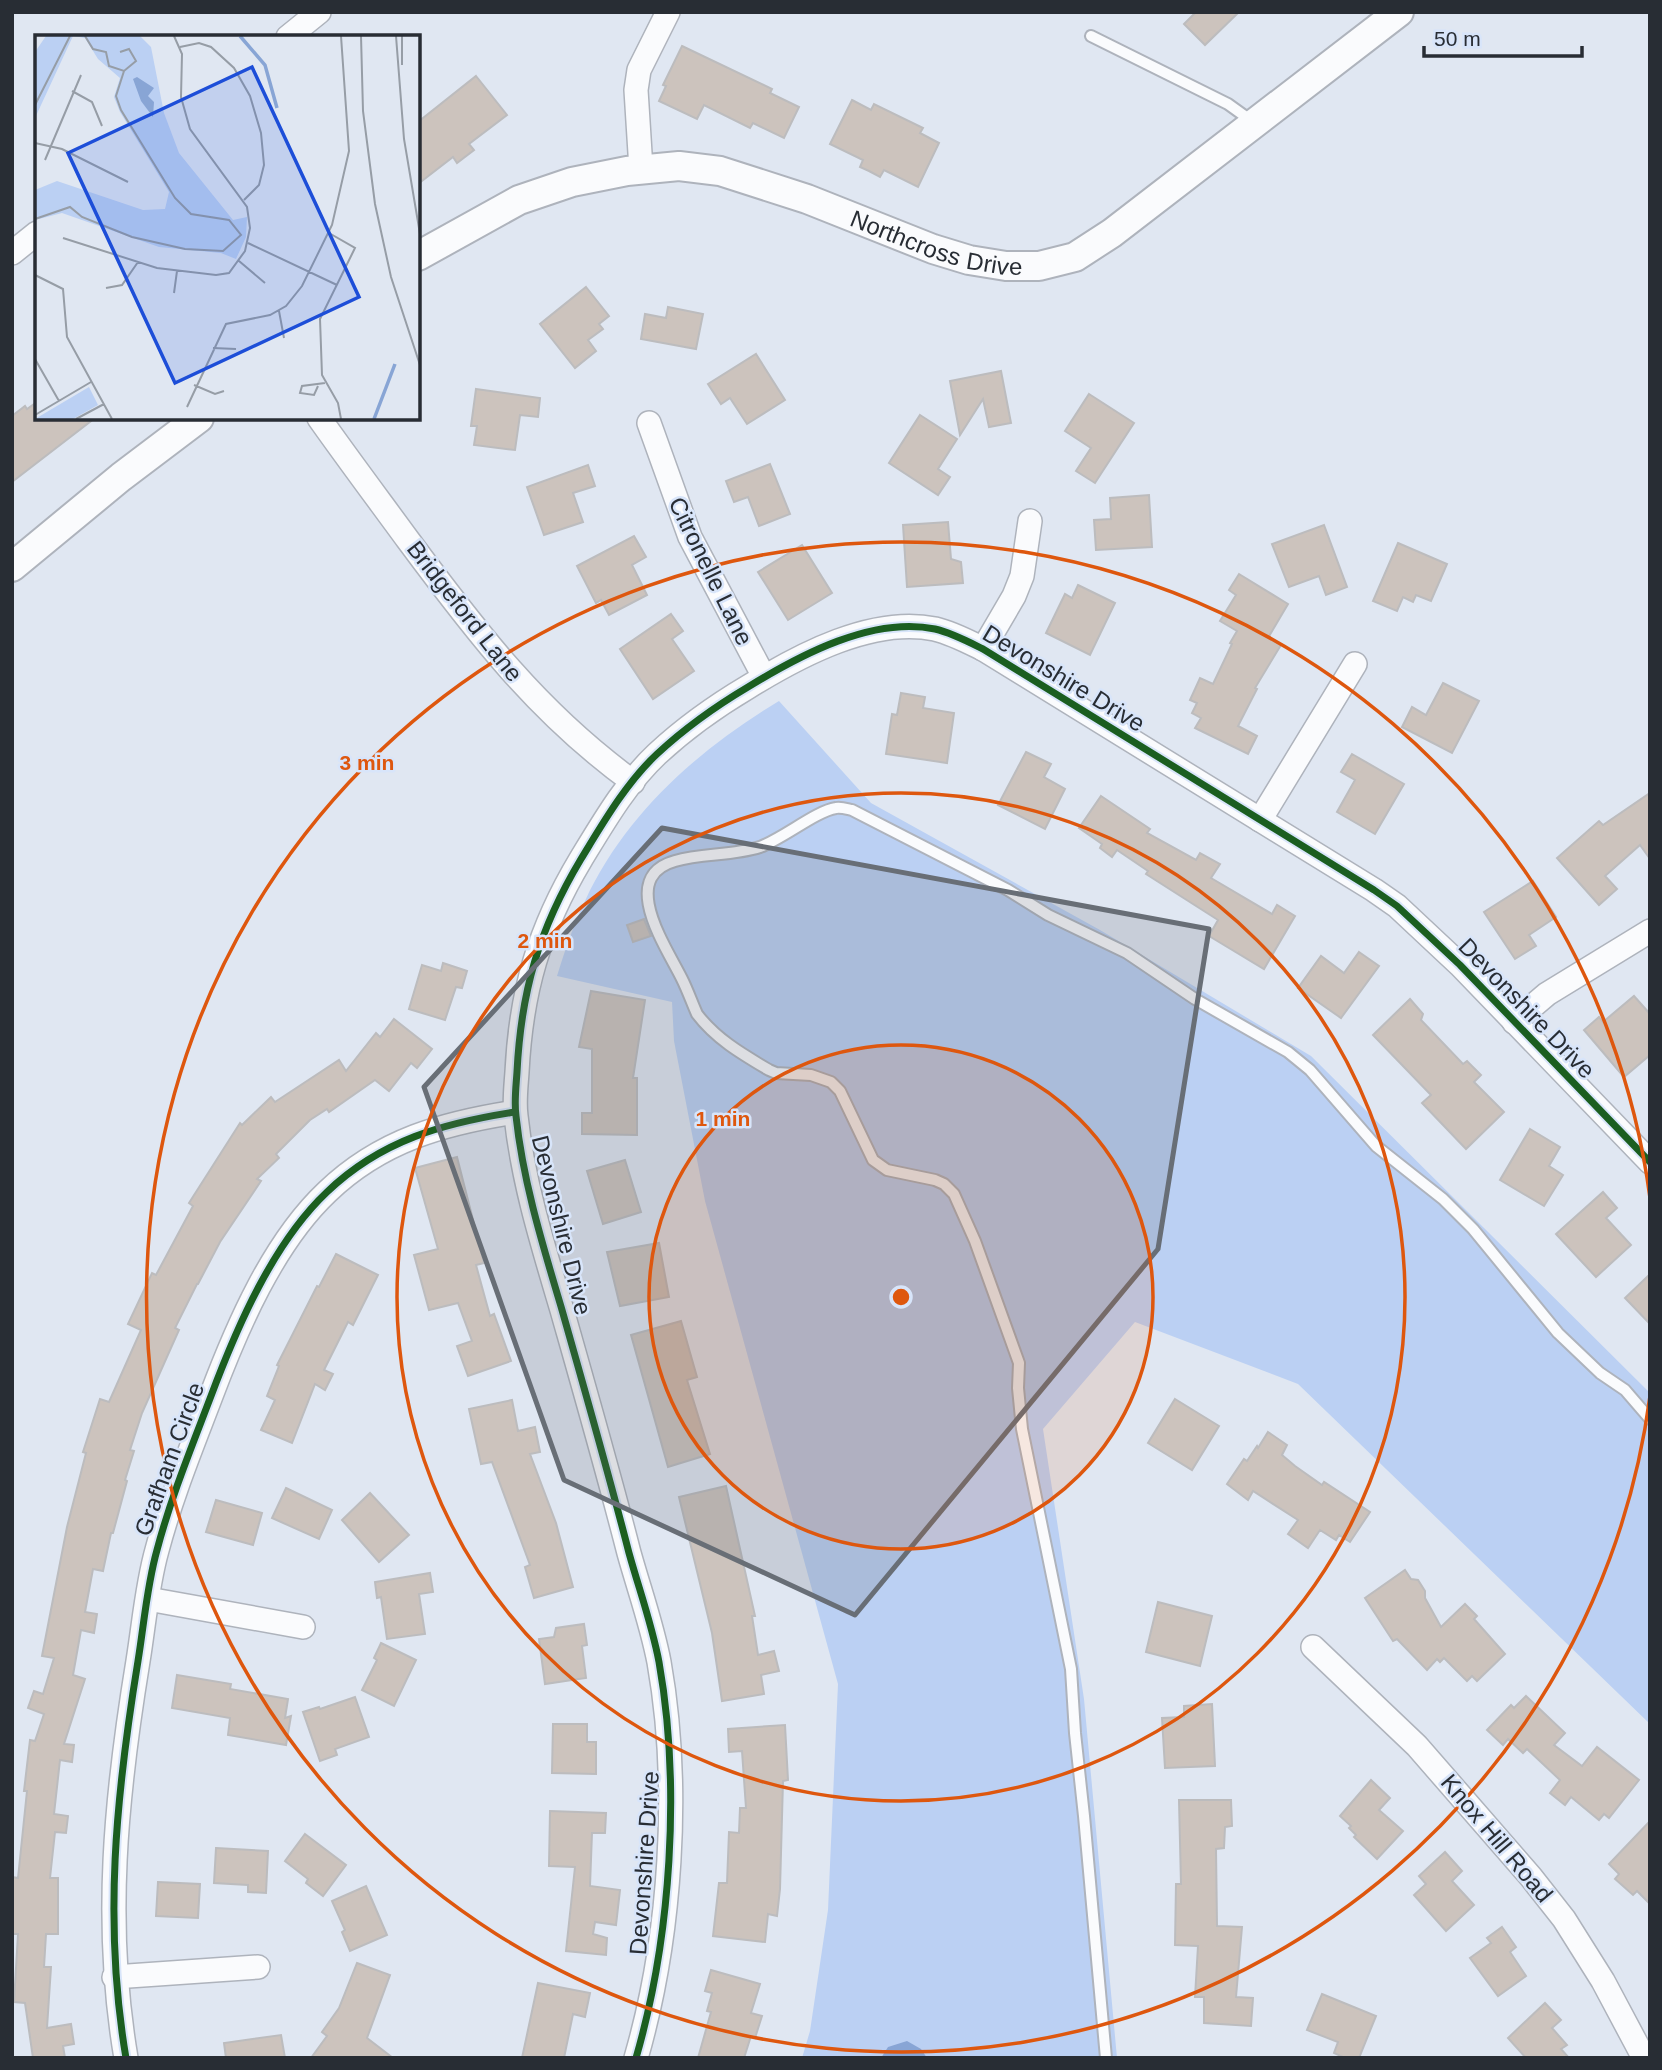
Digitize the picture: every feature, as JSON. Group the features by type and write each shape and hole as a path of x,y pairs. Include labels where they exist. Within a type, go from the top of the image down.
{"street":[{"path":"290,35 319,12"},
{"path":"641,169 636,90 639,70 668,12"},
{"name":"Northcross Drive","path":"420,255 519,200 572,181 641,169 679,166 720,170 807,199 933,249 969,260 1006,266 1039,266 1075,257 1112,233 1399,12"},
{"path":"12,253 35,235"},
{"path":"12,567 121,477 196,420"},
{"name":"Bridgeford Lane","path":"320,420 494,653 565,727 592,752 633,782"},
{"name":"Citronelle Lane","path":"649,424 690,537 764,677"},
{"path":"983,649 1014,596 1022,576 1030,521"},
{"name":"Devonshire Drive","path":"636,2058 649,2005 660,1938 670,1821 670,1757 658,1661 595,1424 536,1222 515,1112 522,1016 536,952 567,881 605,820 633,782 654,757 685,729 764,677 857,634 882,627 908,626 934,629 957,636 983,649 1397,906 1460,965 1650,1162"},
{"path":"1260,820 1355,664"},
{"path":"1514,1022 1547,994 1650,931"},
{"name":"Grafham Circle","path":"125,2058 114,1977 112,1931 113,1863 127,1725 156,1551 225,1361 251,1300 304,1216 351,1171 417,1134 472,1119 515,1112"},
{"path":"148,1599 303,1626"},
{"name":"Knox Hill Road","path":"1313,1647 1417,1746 1531,1877 1564,1919 1603,1981 1644,2058"},
{"path":"114,1977 258,1967"}],"lane":[{"path":"1091,36 1228,104 1255,124"},
{"path":"1106,2058 1071,1669 1022,1429 1018,1388 1019,1363 975,1241 954,1194 944,1184 887,1170 873,1160 840,1091 831,1082 811,1075 776,1073 769,1070 721,1040 705,1024 697,1014 654,921 647,899 653,873 675,861 753,849 777,841 837,807 852,810 1008,890 1048,915 1127,953 1195,999 1288,1052 1310,1070 1376,1146 1443,1199 1474,1229 1558,1333 1600,1373 1625,1390 1650,1419"}],"highlighted area":[{"path":"662,828 1209,929 1158,1249 855,1615 564,1480 424,1087"}],"shaded area":[{"path":"779,701 871,803 1100,930 1311,1056 1650,1393 1650,1724 1298,1384 1135,1322 1043,1429 1084,1699 1117,2058 802,2058 810,2031 828,1910 838,1684 705,1201 674,1041 672,1002 557,976 585,901 602,869 643,812 693,762"},
{"path":"907,2041 921,2049 927,2058 881,2058 888,2047"}],"building":[{"path":"1196,12 1239,12 1205,45 1184,24"},
{"path":"682,46 772,89 770,93 799,107 784,138 753,123 750,128 704,105 697,119 659,101 666,86 663,85"},
{"path":"476,76 507,115 469,144 474,150 457,163 453,157 420,182 420,120"},
{"path":"852,100 871,110 874,104 923,128 920,133 939,143 918,187 884,170 880,177 860,167 863,160 830,144"},
{"path":"586,287 609,316 599,324 603,329 588,340 596,351 575,368 540,324"},
{"path":"668,307 703,314 696,349 641,339 645,314 666,318"},
{"path":"756,354 785,400 747,424 730,398 721,404 708,384"},
{"path":"1001,371 1011,423 989,427 983,399 960,435 950,381"},
{"path":"476,389 540,398 538,417 520,415 515,450 474,445 477,426 471,426"},
{"path":"1089,394 1134,423 1095,483 1076,471 1091,448 1065,431"},
{"path":"35,403 35,420 92,420 12,482 12,416 25,406 27,409"},
{"path":"920,415 957,439 938,469 950,477 938,495 889,463"},
{"path":"770,464 790,514 759,526 748,497 734,502 726,481"},
{"path":"588,465 595,486 573,493 583,522 544,535 527,487"},
{"path":"1149,495 1152,547 1096,550 1094,520 1111,519 1110,498"},
{"path":"948,522 951,559 961,562 963,583 907,587 903,525"},
{"path":"1324,525 1347,587 1326,595 1319,576 1289,587 1272,544"},
{"path":"634,536 646,557 632,565 647,595 609,615 601,600 596,603 577,566"},
{"path":"1398,543 1447,564 1431,601 1416,595 1413,602 1403,597 1397,611 1373,601"},
{"path":"802,545 832,593 788,620 758,572"},
{"path":"1239,574 1288,604 1268,638 1281,645 1255,688 1257,689 1238,726 1257,736 1248,754 1195,728 1201,718 1192,713 1197,703 1190,700 1200,678 1213,684 1232,644 1230,643 1237,631 1220,621 1236,595 1229,590"},
{"path":"1078,585 1115,603 1090,655 1046,633 1065,594 1072,598"},
{"path":"671,614 683,631 672,639 694,671 653,699 620,649"},
{"path":"1443,683 1479,701 1452,753 1402,727 1412,707 1426,715"},
{"path":"901,693 925,697 923,708 954,713 947,763 886,754 892,714 897,715"},
{"path":"1026,752 1051,764 1044,777 1065,789 1045,829 998,805"},
{"path":"1352,754 1404,784 1375,834 1337,812 1355,780 1341,772"},
{"path":"1650,793 1650,859 1640,845 1605,876 1617,889 1599,905 1557,858 1599,821 1603,825"},
{"path":"1101,796 1150,829 1147,833 1196,860 1200,853 1220,864 1211,878 1272,914 1277,905 1295,916 1264,969 1209,936 1218,920 1146,874 1148,871 1117,850 1112,857 1100,848 1102,844 1079,828"},
{"path":"1533,881 1556,917 1529,935 1536,946 1515,959 1484,912"},
{"path":"644,919 651,936 633,942 627,925"},
{"path":"1359,952 1379,966 1341,1018 1298,988 1321,956 1344,973"},
{"path":"443,963 467,971 462,988 456,987 445,1020 409,1009 422,965 441,971"},
{"path":"591,991 645,1000 633,1078 637,1078 637,1135 582,1134 582,1113 592,1113 592,1049 579,1047"},
{"path":"1634,996 1650,1014 1650,1055 1624,1077 1584,1030 1599,1017 1603,1022"},
{"path":"1410,999 1423,1014 1421,1020 1463,1064 1467,1061 1481,1075 1474,1082 1504,1112 1466,1149 1422,1103 1431,1095 1373,1035"},
{"path":"394,1019 432,1049 417,1068 411,1063 389,1091 375,1080 329,1112 327,1109 310,1120 276,1154 279,1158 257,1179 261,1181 220,1242 197,1284 175,1328 179,1330 142,1413 130,1450 134,1451 103,1571 93,1569 85,1612 97,1614 94,1633 81,1630 73,1675 85,1679 64,1744 74,1745 72,1762 60,1760 54,1814 68,1816 66,1833 55,1832 50,1878 58,1878 58,1934 46,1934 44,1967 51,1967 47,2028 71,2024 74,2044 63,2046 65,2058 33,2058 25,2003 14,2002 18,1934 12,1934 12,1877 18,1878 30,1740 35,1741 44,1714 28,1708 34,1691 43,1694 54,1658 42,1656 67,1527 86,1453 83,1452 100,1399 109,1402 141,1330 128,1324 152,1273 156,1275 193,1206 189,1203 240,1123 242,1125 271,1097 275,1102 339,1060 346,1071 376,1033 380,1037"},
{"path":"1530,1129 1560,1147 1549,1166 1563,1175 1544,1206 1500,1180"},
{"path":"457,1157 484,1263 476,1265 490,1316 494,1314 511,1361 468,1376 457,1346 472,1341 458,1303 429,1310 414,1255 438,1249 415,1168"},
{"path":"625,1160 641,1212 603,1224 587,1171"},
{"path":"1603,1192 1617,1208 1606,1218 1631,1245 1596,1277 1556,1234"},
{"path":"659,1243 669,1297 620,1306 607,1252"},
{"path":"336,1254 378,1275 353,1325 348,1322 324,1370 333,1374 325,1390 315,1384 292,1443 261,1430 275,1400 267,1396 279,1366 277,1365"},
{"path":"1650,1274 1650,1324 1625,1298"},
{"path":"681,1321 697,1377 687,1380 710,1454 668,1467 631,1335"},
{"path":"1175,1399 1219,1426 1192,1470 1148,1443"},
{"path":"512,1400 518,1431 535,1427 540,1452 530,1454 556,1523 573,1587 534,1598 525,1567 530,1565 492,1462 481,1464 469,1409"},
{"path":"1268,1432 1287,1445 1282,1455 1295,1466 1370,1512 1350,1542 1339,1535 1336,1540 1320,1530 1308,1548 1288,1534 1298,1520 1253,1491 1248,1500 1227,1484 1244,1459 1247,1461"},
{"path":"726,1486 755,1616 752,1616 758,1655 774,1651 779,1671 761,1675 764,1694 722,1701 712,1633 679,1497"},
{"path":"286,1488 332,1510 319,1539 272,1518"},
{"path":"370,1493 409,1535 379,1562 342,1520"},
{"path":"216,1500 262,1513 253,1545 206,1532"},
{"path":"1405,1570 1411,1579 1418,1580 1425,1591 1425,1598 1441,1627 1465,1604 1477,1616 1474,1619 1505,1654 1477,1681 1472,1676 1467,1681 1444,1658 1440,1662 1437,1659 1427,1670 1397,1639 1393,1641 1365,1598"},
{"path":"430,1573 433,1592 419,1594 425,1634 387,1639 381,1597 377,1598 375,1582"},
{"path":"1158,1602 1212,1616 1200,1666 1146,1652"},
{"path":"584,1624 587,1645 582,1646 586,1678 545,1684 539,1639 554,1637 556,1628"},
{"path":"381,1643 416,1660 394,1706 362,1690 377,1660 374,1658"},
{"path":"177,1675 231,1684 230,1689 288,1699 285,1718 291,1716 286,1745 228,1735 230,1718 172,1708"},
{"path":"1526,1696 1565,1733 1554,1745 1582,1766 1597,1747 1639,1780 1609,1818 1604,1814 1599,1820 1571,1797 1565,1805 1550,1793 1560,1780 1527,1749 1523,1753 1508,1739 1503,1745 1487,1730 1511,1705 1514,1708"},
{"path":"355,1697 369,1737 335,1749 337,1755 320,1761 303,1712"},
{"path":"1212,1704 1215,1766 1165,1768 1162,1718 1184,1717 1184,1706"},
{"path":"553,1724 587,1724 587,1742 596,1742 596,1774 552,1773"},
{"path":"785,1725 788,1780 783,1781 777,1916 768,1914 765,1942 713,1936 719,1883 727,1883 729,1832 739,1833 740,1808 746,1808 742,1751 729,1752 728,1729"},
{"path":"1371,1780 1390,1798 1379,1810 1403,1831 1377,1859 1354,1837 1356,1835 1349,1828 1351,1826 1340,1816"},
{"path":"1179,1800 1231,1800 1232,1826 1225,1827 1224,1848 1216,1849 1217,1926 1242,1927 1236,1997 1253,1998 1251,2026 1204,2023 1204,1997 1195,1997 1198,1946 1175,1945 1176,1884 1181,1884"},
{"path":"550,1811 606,1813 605,1833 592,1833 590,1886 620,1890 616,1925 595,1922 593,1934 607,1938 606,1955 566,1951 575,1867 549,1866"},
{"path":"1650,1821 1650,1904 1637,1891 1633,1895 1615,1879 1619,1874 1609,1864"},
{"path":"305,1834 346,1865 323,1896 306,1883 308,1879 285,1861"},
{"path":"216,1848 268,1851 266,1893 248,1892 248,1885 214,1883"},
{"path":"1445,1852 1462,1871 1452,1881 1474,1905 1446,1931 1414,1895 1426,1884 1419,1876"},
{"path":"158,1882 200,1884 198,1918 156,1916"},
{"path":"366,1886 387,1935 350,1951 342,1932 345,1930 332,1901"},
{"path":"1502,1927 1516,1947 1510,1952 1526,1976 1498,1996 1470,1958 1491,1943 1487,1938"},
{"path":"357,1963 390,1975 367,2038 393,2058 311,2058 327,2036 322,2032 339,2008"},
{"path":"711,1970 760,1984 751,2013 762,2016 755,2038 751,2036 744,2058 698,2058 711,2012 707,2011 712,1993 705,1991"},
{"path":"538,1983 590,1993 585,2017 573,2014 564,2058 522,2058"},
{"path":"1322,1994 1376,2016 1359,2058 1345,2058 1334,2053 1338,2042 1307,2030"},
{"path":"1545,2003 1561,2020 1552,2028 1567,2045 1561,2049 1569,2058 1526,2058 1508,2038"},
{"path":"281,2035 285,2058 226,2058 224,2043"}],"cycle path":[{"path":"636,2058 657,1963 669,1861 670,1759 666,1710 653,1634 534,1214 523,1165 515,1100 519,1042 528,987 543,936 554,910 581,859 616,804 646,765 668,744 748,687 790,663 838,641 862,633 911,626 953,635 983,649 1397,906 1460,965 1650,1162"},
{"path":"126,2058 119,2008 114,1908 118,1810 130,1711 157,1550 175,1491 221,1370 258,1287 273,1261 327,1192 369,1159 391,1147 439,1128 515,1112"}]}
